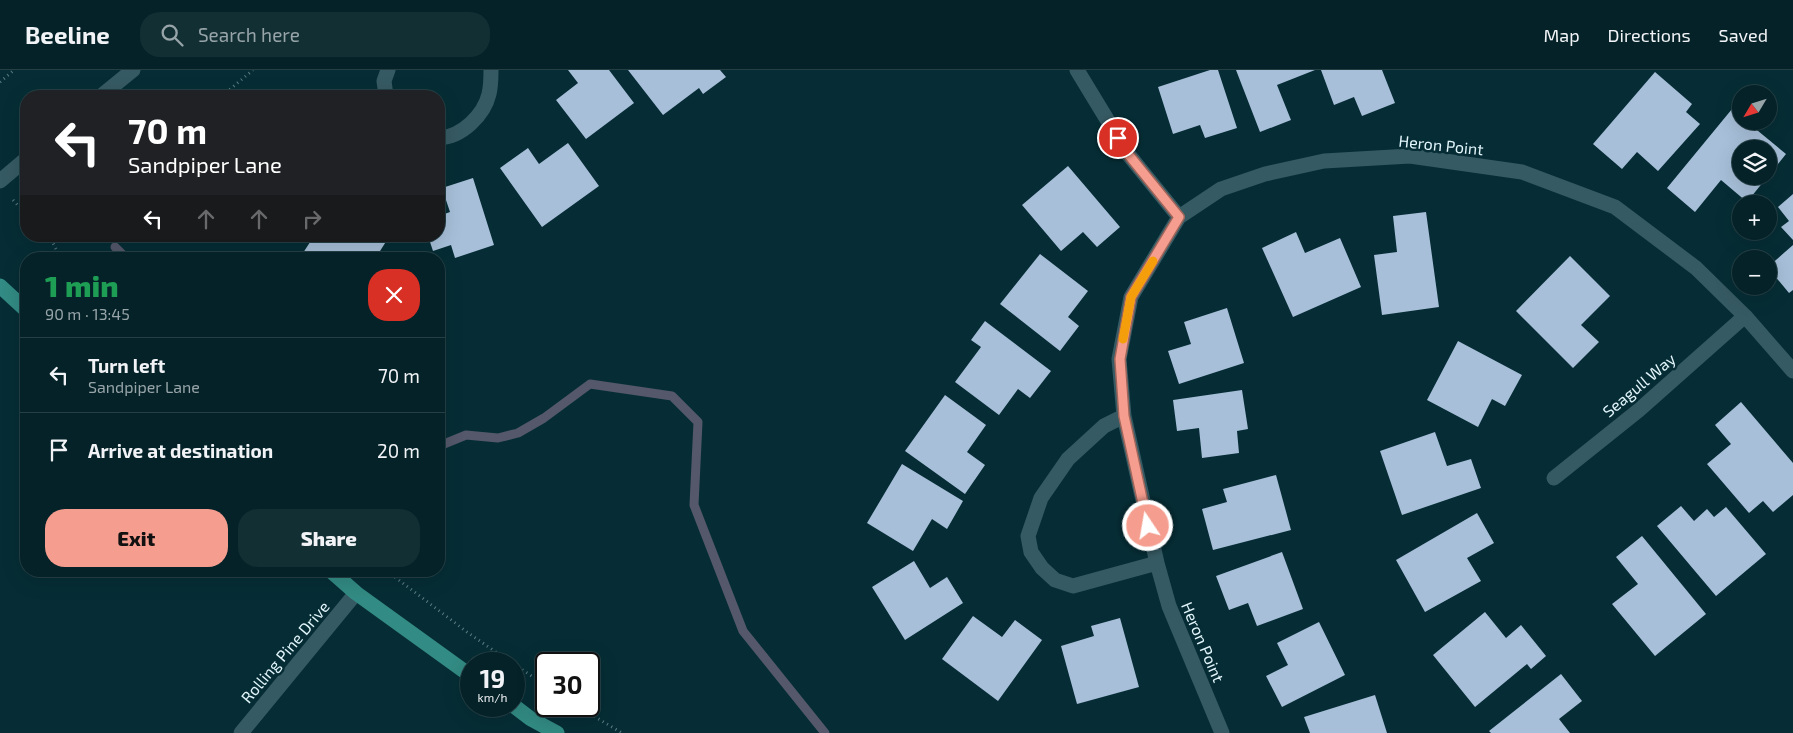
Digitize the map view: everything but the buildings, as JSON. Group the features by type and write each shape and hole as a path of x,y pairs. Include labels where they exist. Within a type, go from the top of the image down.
{"main road":[{"path":"0,286 20,304"},
{"path":"338,577 356,593 460,668"},
{"path":"525,714 557,733"}],"street":[{"path":"108,90 133,70"},
{"path":"385,90 384,81 388,70"},
{"path":"445,137 465,128 483,110 490,93 491,70"},
{"path":"1078,70 1128,154 1179,217"},
{"name":"Heron Point","path":"1222,733 1168,606 1156,563 1124,416 1120,359 1131,297 1179,217 1221,189 1265,174 1324,161 1410,156 1522,172 1615,207 1696,268 1745,316 1793,371"},
{"path":"0,180 20,164"},
{"name":"Seagull Way","path":"1554,478 1639,410 1745,316"},
{"path":"1124,416 1104,426 1068,460 1041,498 1028,536 1032,552 1042,568 1055,580 1074,586 1156,563"},
{"name":"Rolling Pine Drive","path":"241,733 356,593"}],"path":[{"path":"0,82 14,70"},
{"path":"229,90 253,70"},
{"path":"395,577 496,652"},
{"path":"595,717 622,733"}],"waterway":[{"path":"115,247 120,252"},
{"path":"445,444 466,435 498,438 518,433 544,418 590,384 672,396 698,422 694,505 743,631 825,733"}],"slow traffic":[{"path":"1123,339 1131,297 1153,261"}],"route":[{"path":"1118,138 1128,154 1179,217 1131,297 1120,359 1124,416 1148,526"}]}
